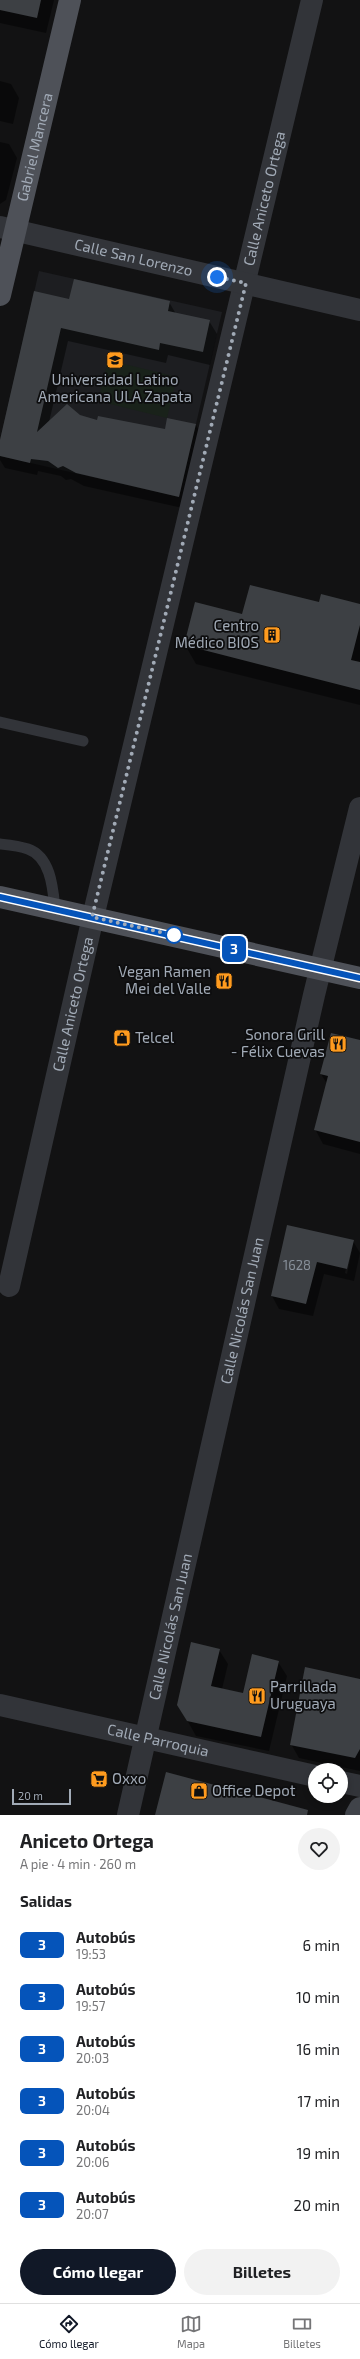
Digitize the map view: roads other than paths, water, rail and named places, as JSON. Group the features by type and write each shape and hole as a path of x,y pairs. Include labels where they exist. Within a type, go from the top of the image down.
{"main road":[{"name":"Gabriel Mancera","path":"0,295 8,229 70,0"},
{"path":"0,897 360,978"},
{"path":"356,1815 360,1808"}],"street":[{"name":"Calle Aniceto Ortega","path":"9,1286 92,917 246,283 312,0"},
{"name":"Calle San Lorenzo","path":"8,229 360,310"},
{"name":"Calle Nicolás San Juan","path":"128,1815 321,969 360,808"},
{"name":"Calle Parroquia","path":"0,1705 308,1774"},
{"path":"348,1783 360,1786"}],"lane":[{"path":"0,722 83,741"},
{"path":"0,844 29,849 43,861 52,880 55,909"}],"place":[{"name":"Universidad Latino Americana ULA Zapata","path":"115,360"},
{"name":"Centro Médico BIOS","path":"272,635"},
{"name":"Vegan Ramen Mei del Valle","path":"224,981"},
{"name":"Telcel","path":"122,1038"},
{"name":"Sonora Grill - Félix Cuevas","path":"338,1044"},
{"name":"Parrillada Uruguaya","path":"257,1696"},
{"name":"Oxxo","path":"99,1779"},
{"name":"Office Depot","path":"199,1791"}]}
